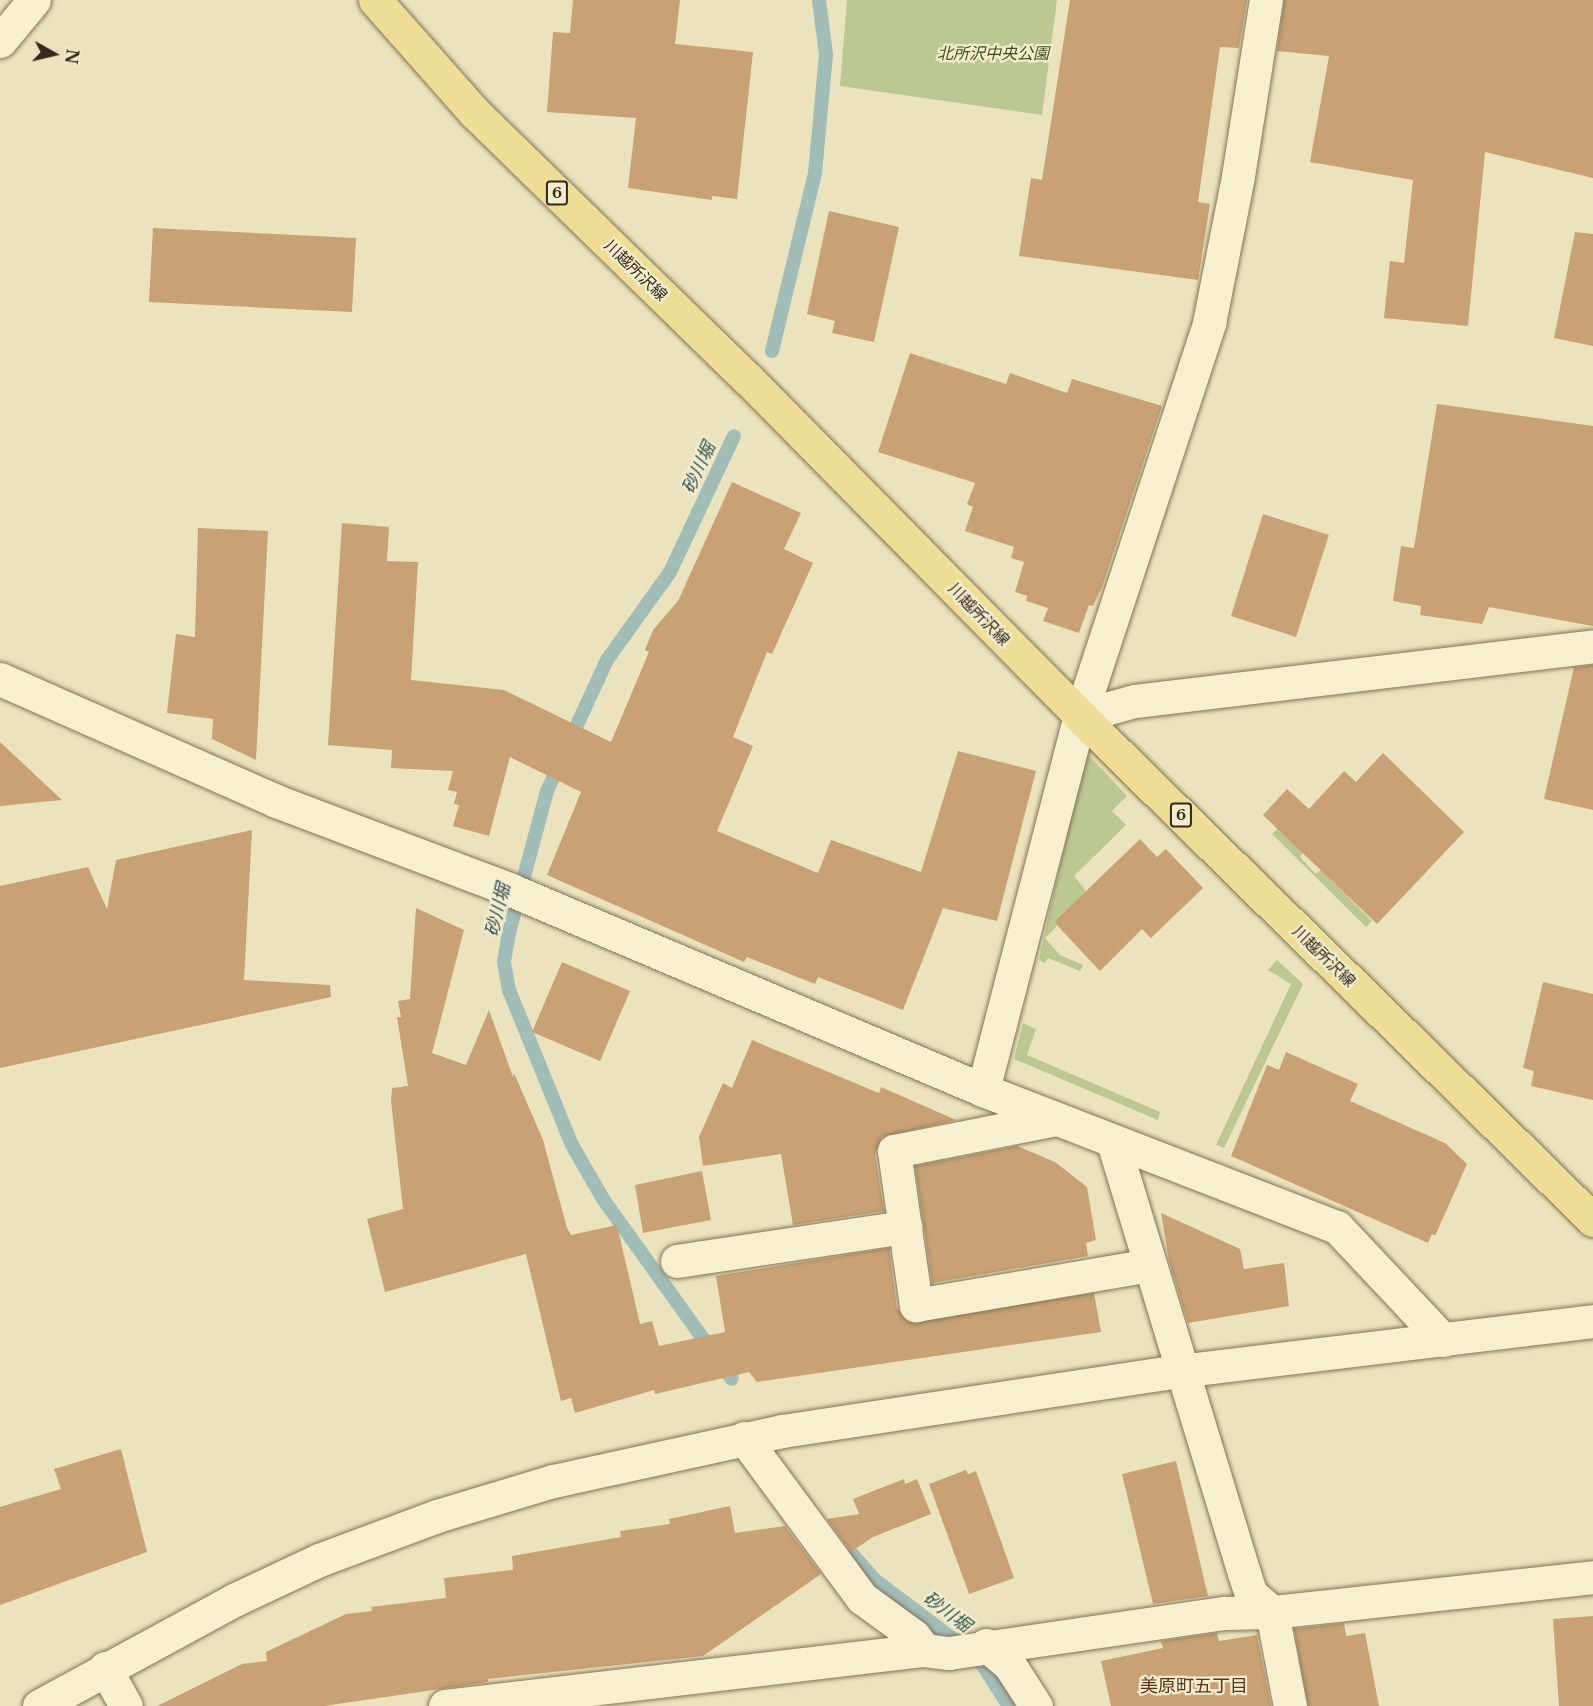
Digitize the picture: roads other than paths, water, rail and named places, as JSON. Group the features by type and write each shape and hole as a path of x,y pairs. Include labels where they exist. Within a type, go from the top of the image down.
{"main road":[{"name":"川越所沢線","path":"375,0 475,113 748,379 1080,717 1593,1220"}],"street":[{"path":"0,41 34,0"},
{"path":"983,1090 1080,717 1209,323 1238,176 1266,0"},
{"path":"1080,717 1135,701 1593,646"},
{"path":"0,679 276,801 501,887 983,1090 1337,1227 1443,1340"},
{"path":"1056,1119 894,1151 916,1305 1149,1265"},
{"path":"1113,1142 1180,1371 1251,1594 1272,1612 1290,1706"},
{"path":"677,1261 905,1227"},
{"path":"39,1706 105,1668 234,1600 319,1560 437,1516 553,1481 744,1438 1180,1371 1593,1321"},
{"path":"744,1438 862,1598 937,1651"},
{"path":"445,1706 937,1651 1224,1613 1272,1612 1593,1577"},
{"path":"986,1645 1009,1664 1036,1706"},
{"path":"105,1668 126,1706"}],"waterway":[{"name":"砂川堀","path":"772,351 815,173 826,55 819,0"},
{"name":"砂川堀","path":"569,742 607,660 670,572 734,436"},
{"name":"砂川堀","path":"560,762 547,791 509,933 504,962 509,990 572,1145 603,1199 732,1379"},
{"name":"砂川堀","path":"853,1555 875,1580 978,1658 1009,1706"}],"district":[{"name":"美原町五丁目","path":"1194,1686"}],"park label":[{"name":"北所沢中央公園","path":"993,53"}]}
